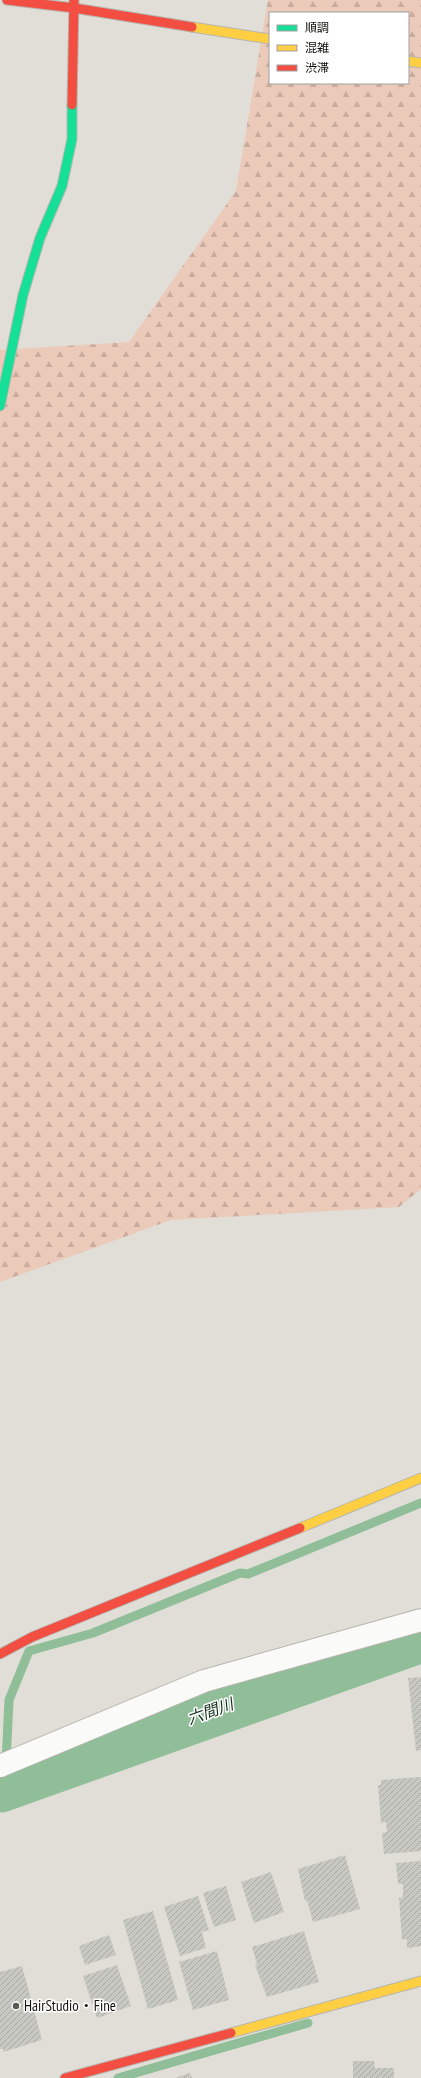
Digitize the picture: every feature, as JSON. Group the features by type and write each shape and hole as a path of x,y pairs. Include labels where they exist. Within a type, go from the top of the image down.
{"street":[{"path":"7,0 74,4 269,39"},
{"path":"0,406 23,295 40,238 62,186 72,138 74,4"},
{"path":"409,61 421,63"},
{"path":"0,1654 32,1637 421,1478"},
{"path":"9,1762 204,1681 421,1620"},
{"path":"65,2078 421,1981"}],"green space":[{"path":"268,0 421,0 421,1189 399,1207 171,1220 0,1282 0,350 129,342 236,191"}],"building":[{"path":"421,1677 421,1750 416,1751 408,1678"},
{"path":"421,1777 421,1851 384,1854 382,1833 387,1832 386,1822 381,1823 378,1785 381,1785 381,1780"},
{"path":"345,1855 360,1909 313,1922 307,1900 305,1901 298,1869"},
{"path":"421,1861 421,1946 407,1948 407,1939 402,1940 399,1898 403,1897 403,1884 398,1884 396,1863"},
{"path":"271,1872 284,1912 254,1923 241,1882"},
{"path":"226,1886 236,1920 214,1927 203,1893"},
{"path":"198,1896 209,1930 202,1932 206,1948 180,1956 164,1907"},
{"path":"153,1911 178,2000 148,2009 123,1920"},
{"path":"304,1931 319,1982 267,1997 255,1965 257,1964 252,1947"},
{"path":"109,1935 116,1955 85,1965 79,1946"},
{"path":"217,1951 229,2000 193,2010 179,1962"},
{"path":"117,1965 131,2006 97,2018 83,1976"},
{"name":"HairStudio・Fine","path":"22,1966 42,2040 3,2052 3,2049 0,2049 0,1972"},
{"path":"353,2061 374,2061 375,2068 394,2068 394,2078 353,2078"},
{"path":"190,2073 192,2078 175,2078"}],"waterway":[{"path":"0,1807 5,1784 9,1700 29,1651 93,1633 240,1573 248,1574 421,1503"},
{"name":"六間川","path":"0,1786 421,1636"},
{"path":"118,2078 308,2023"}],"traffic: fast":[{"path":"0,406 23,295 40,238 62,186 72,139 72,105"}],"traffic: slow":[{"path":"192,27 269,39"},
{"path":"409,61 421,63"},
{"path":"300,1528 421,1478"},
{"path":"231,2033 421,1981"}],"traffic: jam":[{"path":"7,0 74,8 192,27"},
{"path":"72,105 74,0"},
{"path":"0,1654 32,1637 300,1528"},
{"path":"65,2078 231,2033"}],"place":[{"name":"HairStudio・Fine","path":"16,2006"}]}
